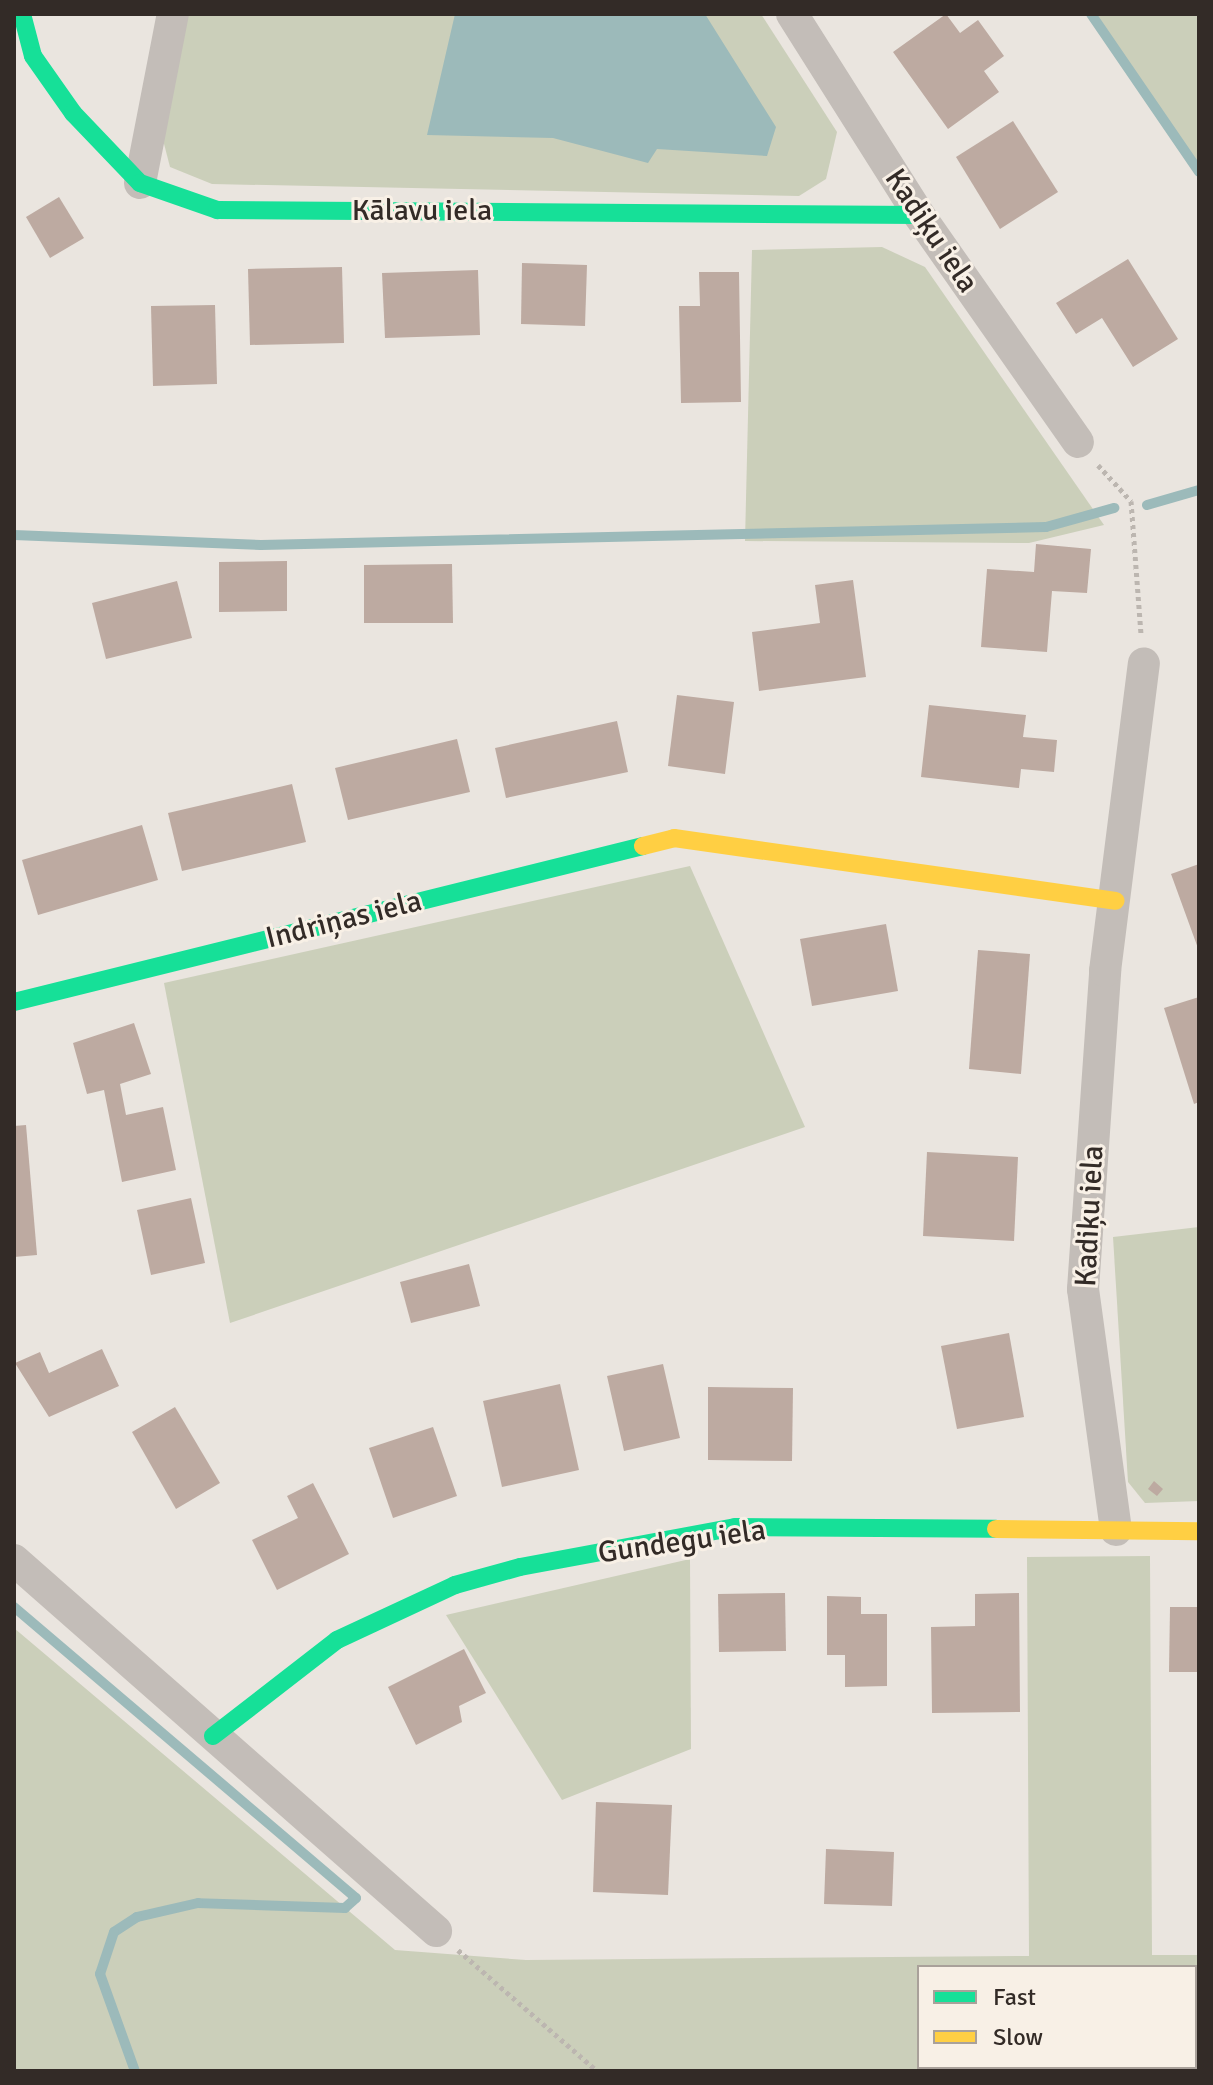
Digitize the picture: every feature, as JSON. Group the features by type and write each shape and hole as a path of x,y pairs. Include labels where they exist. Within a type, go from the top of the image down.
{"street":[{"name":"Kālavu iela","path":"22,14 33,56 73,113 140,183 217,210 919,215"},
{"path":"140,183 173,14"},
{"name":"Kadiķu iela","path":"792,14 919,215 1078,442"},
{"name":"Kadiķu iela","path":"1116,1530 1083,1289 1116,901 1144,663"},
{"name":"Indriņas iela","path":"14,1002 674,838 1116,901"},
{"name":"Gundegu iela","path":"213,1736 337,1640 455,1585 520,1567 735,1527 1199,1531"},
{"path":"14,1560 436,1931"}],"path":[{"path":"1078,442 1131,501 1144,663"},
{"path":"436,1931 597,2071"}],"green space":[{"path":"187,14 761,14 837,132 826,179 799,196 212,184 170,167 162,136"},
{"path":"1092,14 1199,14 1199,171"},
{"path":"882,247 925,267 1104,525 1029,543 745,541 752,250"},
{"path":"690,866 805,1127 230,1323 164,983"},
{"path":"1199,1227 1199,1501 1145,1503 1128,1482 1113,1237"},
{"path":"1150,1556 1152,1955 1199,1955 1199,2071 14,2071 14,1628 395,1950 526,1960 1029,1956 1027,1557"},
{"path":"690,1559 691,1749 562,1800 446,1615"}],"water":[{"path":"455,14 705,14 776,127 767,156 657,149 648,163 553,138 427,135"}],"building":[{"path":"946,14 960,33 978,20 1004,56 984,71 999,92 948,129 893,52"},
{"path":"1013,121 1058,192 1000,229 956,157"},
{"path":"59,197 84,238 50,258 26,217"},
{"path":"1128,259 1178,339 1133,367 1102,318 1076,334 1056,303"},
{"path":"522,263 587,265 585,326 521,324"},
{"path":"342,267 344,343 250,345 248,269"},
{"path":"478,270 480,335 385,338 382,273"},
{"path":"699,272 739,272 741,402 681,403 679,306 700,306"},
{"path":"215,305 217,384 153,386 151,306"},
{"path":"1036,544 1091,549 1087,593 1052,591 1047,652 981,647 987,569 1034,572"},
{"path":"287,561 287,611 219,612 219,562"},
{"path":"452,564 453,623 364,623 364,565"},
{"path":"853,580 866,677 759,691 752,632 820,623 815,585"},
{"path":"177,581 192,638 106,659 92,603"},
{"path":"677,695 734,702 725,774 668,766"},
{"path":"929,705 1026,715 1023,737 1057,740 1054,772 1021,769 1019,788 921,777"},
{"path":"617,721 628,772 506,798 495,748"},
{"path":"457,739 470,792 348,820 335,768"},
{"path":"292,784 306,842 182,871 168,813"},
{"path":"142,825 158,880 38,915 22,860"},
{"path":"1199,864 1199,951 1171,874"},
{"path":"886,924 898,991 812,1006 800,939"},
{"path":"978,950 1030,954 1021,1074 969,1069"},
{"path":"1199,997 1199,1102 1194,1104 1164,1008"},
{"path":"134,1023 151,1074 120,1084 126,1115 163,1107 176,1170 122,1182 104,1090 87,1094 73,1043"},
{"path":"26,1125 37,1255 14,1257 14,1126"},
{"path":"927,1152 1018,1157 1014,1241 923,1236"},
{"path":"191,1198 205,1263 151,1275 137,1210"},
{"path":"469,1264 480,1306 411,1323 400,1282"},
{"path":"1009,1333 1024,1417 957,1429 941,1346"},
{"path":"102,1349 119,1386 49,1417 15,1363 40,1352 49,1373"},
{"path":"663,1364 680,1438 624,1451 607,1376"},
{"path":"560,1384 579,1470 502,1487 483,1401"},
{"path":"708,1387 793,1388 792,1461 708,1460"},
{"path":"175,1407 220,1483 176,1509 132,1432"},
{"path":"433,1427 457,1496 393,1518 369,1448"},
{"path":"1154,1481 1163,1489 1157,1496 1148,1489"},
{"path":"313,1483 349,1554 277,1590 252,1540 298,1518 287,1496"},
{"path":"785,1593 786,1651 719,1652 718,1594"},
{"path":"1019,1593 1020,1712 932,1713 931,1627 975,1626 975,1594"},
{"path":"827,1596 861,1597 861,1614 887,1614 887,1686 845,1687 845,1655 827,1655"},
{"path":"1170,1607 1199,1607 1199,1672 1169,1672"},
{"path":"464,1649 486,1693 459,1706 462,1722 416,1745 388,1687"},
{"path":"596,1802 672,1805 668,1895 593,1892"},
{"path":"826,1849 894,1852 892,1906 824,1904"}],"waterway":[{"path":"1091,14 1199,172"},
{"path":"1147,505 1199,490"},
{"path":"14,535 261,545 1046,527 1114,508"},
{"path":"14,1607 356,1898 345,1908 198,1903 137,1917 114,1932 100,1974 135,2071"}],"traffic: fast":[{"path":"22,14 33,56 73,113 140,183 217,210 919,215"},
{"path":"14,1002 643,846"},
{"path":"213,1736 337,1640 455,1585 520,1567 735,1527 996,1529"}],"traffic: slow":[{"path":"643,846 674,838 1116,901"},
{"path":"996,1529 1199,1531"}]}
